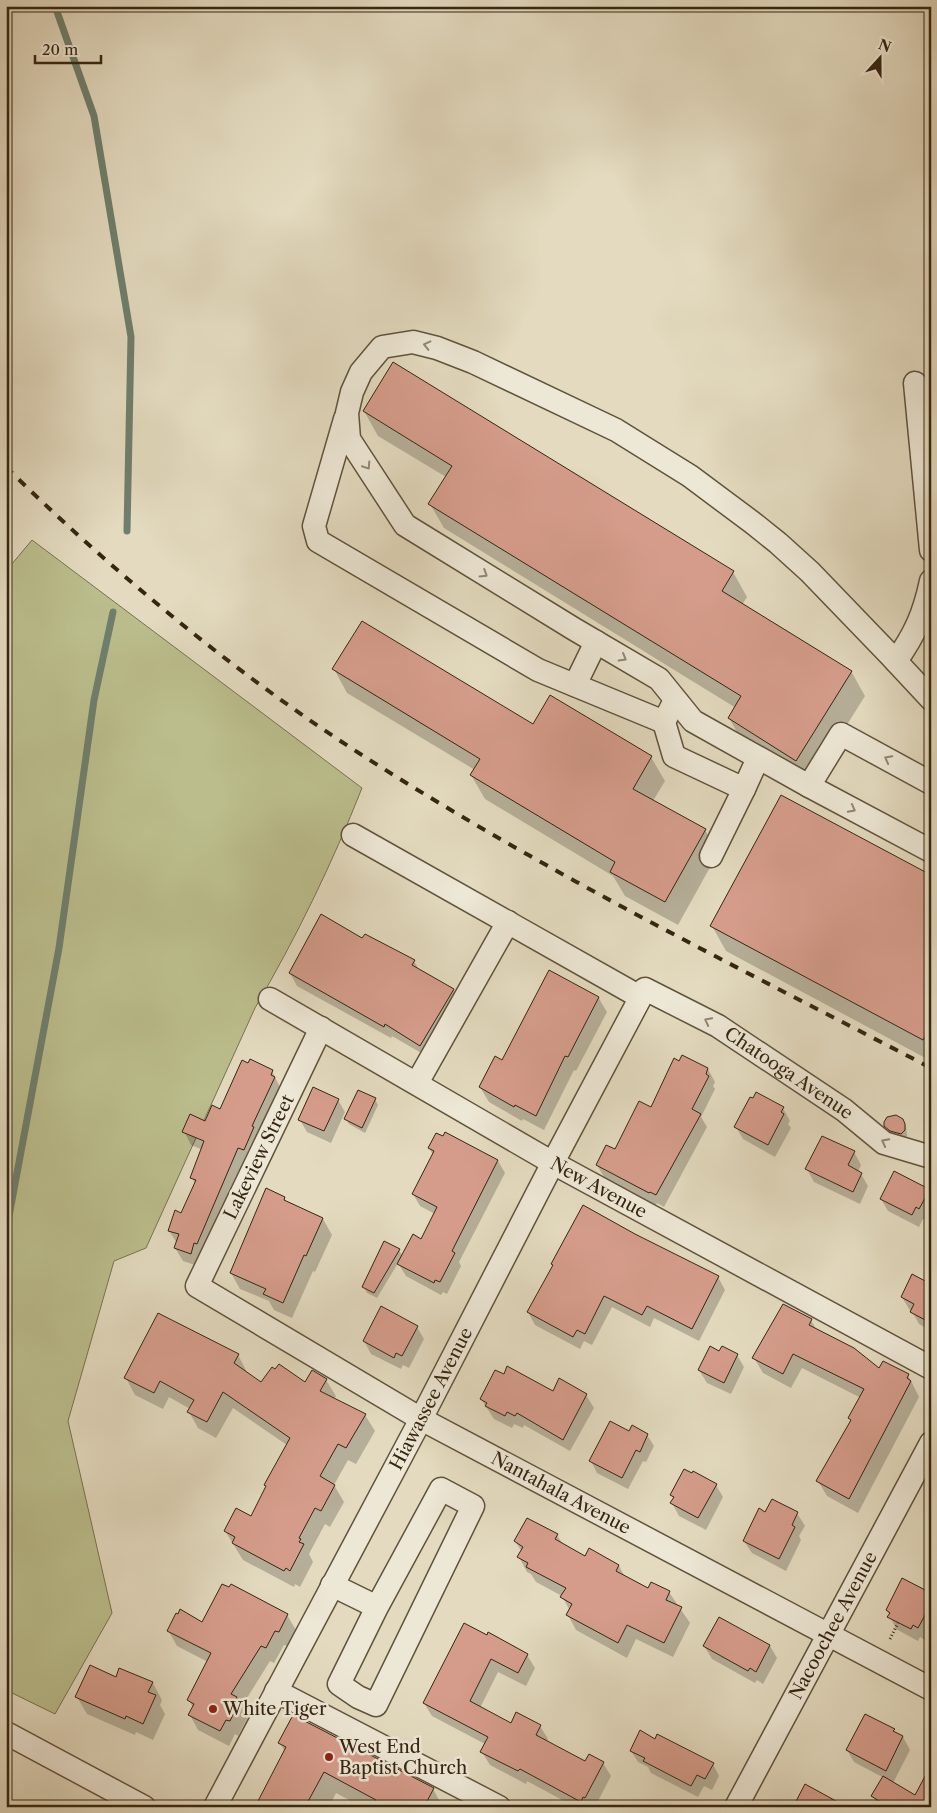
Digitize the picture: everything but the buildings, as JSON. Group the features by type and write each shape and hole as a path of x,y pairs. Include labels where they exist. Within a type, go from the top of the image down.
{"street":[{"path":"664,722 538,670 318,541 314,526 352,392 361,372 382,347 413,342 437,348 473,362 616,430 696,481 753,522 804,566 931,699"},
{"path":"915,383 931,550"},
{"path":"347,413 349,439 405,525 659,679 693,721 931,851"},
{"path":"896,661 914,634 926,603 931,581"},
{"path":"575,685 596,642"},
{"path":"675,700 664,722 674,756 744,789"},
{"path":"809,786 841,734 931,782"},
{"path":"711,856 758,758"},
{"name":"Chatooga Avenue","path":"353,835 508,922 643,993 718,1026 844,1110 884,1143 931,1157"},
{"path":"417,1083 508,922"},
{"name":"Hiawassee Avenue","path":"215,1807 421,1419 643,993"},
{"name":"New Avenue","path":"270,999 553,1163 931,1368"},
{"name":"Lakeview Street","path":"197,1286 321,1028"},
{"name":"Nantahala Avenue","path":"197,1286 421,1419 931,1689"},
{"name":"Nacoochee Avenue","path":"736,1807 931,1443"},
{"path":"361,1736 473,1506 441,1489 377,1608 340,1684 358,1697 376,1705"},
{"path":"332,1585 377,1608"},
{"path":"276,1691 499,1807"},
{"path":"6,1734 144,1807"}],"path":[{"path":"890,1639 898,1623"}],"green space":[{"path":"32,540 362,788 313,900 255,1008 146,1248 114,1261 68,1421 112,1613 55,1714 6,1690 6,571"}],"waterway":[{"path":"55,6 94,116 131,337 127,531"},
{"path":"6,1232 59,948 94,700 113,612"}],"railway":[{"path":"6,467 94,549 187,628 284,702 384,769 450,810 586,887 931,1068"}],"place":[{"name":"White Tiger","path":"213,1709"},
{"name":"West End Baptist Church","path":"329,1757"}]}
